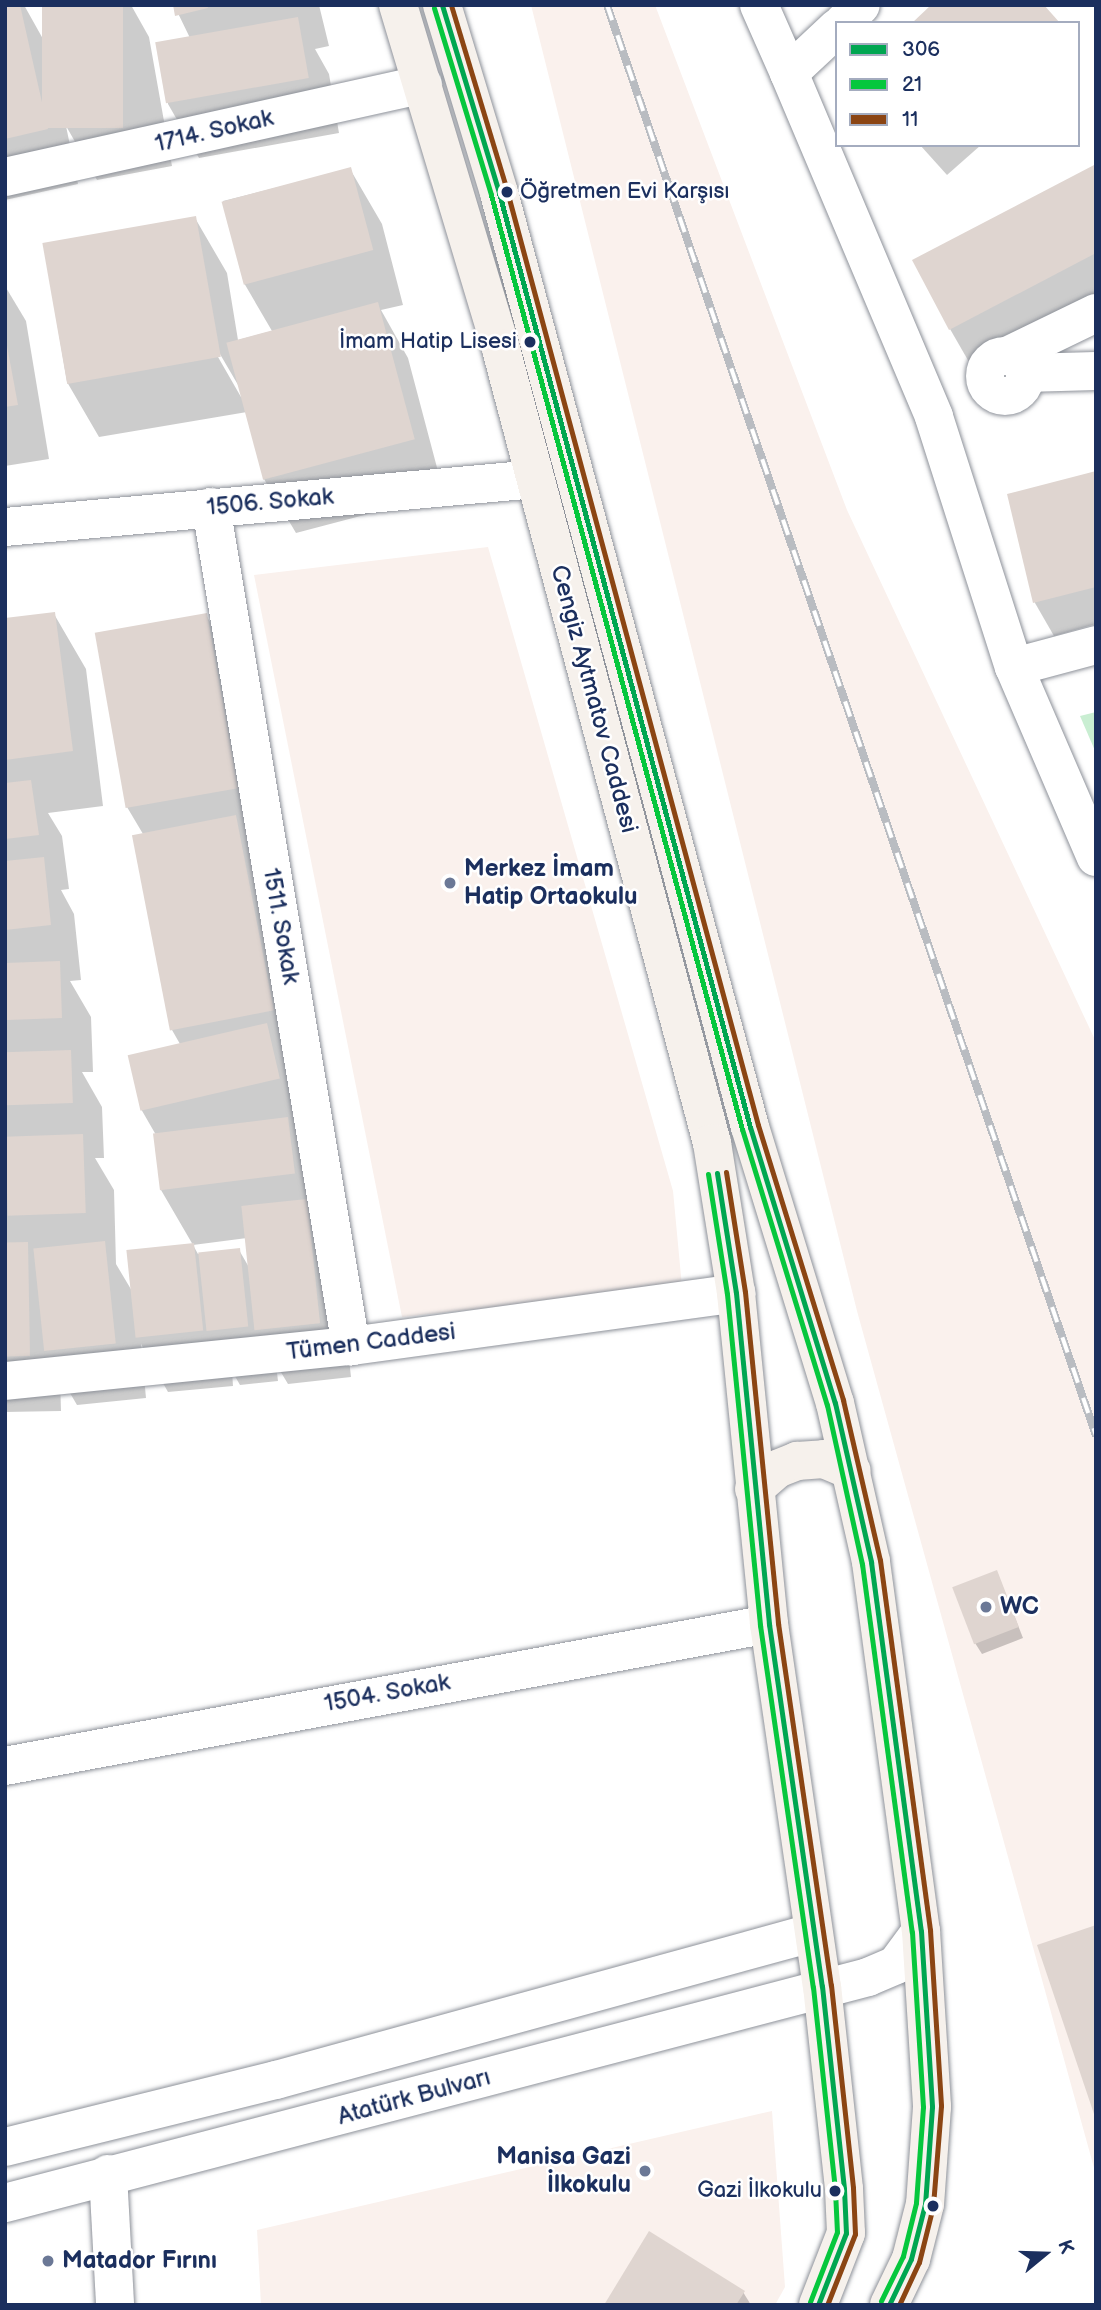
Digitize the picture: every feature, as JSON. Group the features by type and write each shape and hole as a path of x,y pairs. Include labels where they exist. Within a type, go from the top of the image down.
{"main road":[{"name":"Cengiz Aytmatov Caddesi","path":"398,5 535,479 712,1143 736,1293 769,1624 812,1933 822,1986 846,2233 818,2305"},
{"name":"Cengiz Aytmatov Caddesi","path":"442,5 499,193 750,1127 852,1471 871,1563 921,1931 932,2107 925,2204 911,2259 889,2305"},
{"path":"754,1489 778,1469 797,1461 824,1459 852,1471"}],"street":[{"path":"758,5 934,417 1014,667 1096,857"},
{"path":"845,21 861,5"},
{"path":"789,73 835,30"},
{"name":"1714. Sokak","path":"5,177 423,84"},
{"path":"1016,365 1096,313"},
{"path":"934,417 989,389 1000,396 1013,395 1022,386 1016,365"},
{"path":"1016,365 1096,371"},
{"name":"1506. Sokak","path":"5,527 211,506 535,479"},
{"name":"1511. Sokak","path":"211,506 351,1346"},
{"path":"1014,667 1096,645"},
{"name":"Tümen Caddesi","path":"5,1381 351,1346 736,1293"},
{"name":"1504. Sokak","path":"5,1766 769,1624"},
{"name":"Atatürk Bulvarı","path":"5,2203 108,2174 312,2125 822,1986 869,1977 896,1965 921,1931"},
{"path":"5,2147 276,2080 812,1933"},
{"path":"105,2121 114,2305"}],"shaded area":[{"path":"531,5 655,5 847,510 1096,1042 1096,2175 857,1311"},
{"name":"Merkez İmam Hatip Ortaokulu","path":"488,547 673,1191 682,1287 402,1317 254,575"},
{"name":"Manisa Gazi İlkokulu","path":"772,2111 785,2287 775,2305 261,2305 257,2230"}],"green space":[{"path":"1096,712 1096,753 1080,716"}],"building":[{"path":"5,5 20,5 48,129 5,139"},
{"path":"42,5 123,5 123,128 42,128"},
{"path":"173,5 207,5 208,8 175,16"},
{"path":"931,5 1044,5 1058,21 914,21"},
{"path":"298,17 309,78 166,103 155,42"},
{"path":"1096,164 1096,253 949,330 912,260"},
{"path":"351,167 373,250 244,285 222,202"},
{"path":"196,216 221,357 67,384 42,243"},
{"path":"378,302 415,439 263,480 226,343"},
{"path":"5,335 18,405 5,407"},
{"path":"1096,471 1096,587 1033,603 1007,494"},
{"path":"55,612 73,751 5,760 5,618"},
{"path":"207,613 238,788 126,808 95,633"},
{"path":"31,780 39,835 5,839 5,783"},
{"path":"236,815 274,1010 170,1031 132,835"},
{"path":"44,857 51,925 5,930 5,861"},
{"path":"60,961 62,1018 7,1020 5,963"},
{"path":"267,1023 280,1079 140,1111 128,1055"},
{"path":"71,1050 73,1103 7,1105 5,1052"},
{"path":"288,1117 295,1174 160,1190 153,1134"},
{"path":"83,1134 86,1213 8,1216 5,1137"},
{"path":"307,1199 320,1323 254,1330 241,1206"},
{"path":"105,1241 116,1343 44,1351 33,1249"},
{"path":"5,1242 28,1242 30,1356 7,1356"},
{"path":"194,1243 203,1331 136,1338 126,1250"},
{"path":"240,1248 248,1327 206,1331 198,1252"},
{"name":"WC","path":"997,1570 1019,1627 974,1644 952,1587"},
{"path":"1096,1925 1096,2117 1095,2117 1037,1945"},
{"path":"649,2231 745,2291 736,2305 604,2305"}],"railway":[{"path":"607,5 1096,1436"}],"transit line":[{"name":"306","path":"442,5 499,193 750,1127 835,1403 871,1562 921,1931 932,2107 925,2204 911,2259 889,2305"},
{"name":"11","path":"451,5 507,191 758,1125 843,1400 880,1560 930,1930 941,2106 933,2206 919,2262 899,2305"},
{"name":"21","path":"434,8 491,195 742,1129 827,1405 862,1564 912,1932 923,2107 916,2203 903,2256 881,2301"},
{"name":"11","path":"726,1172 745,1292 778,1623 831,1985 853,2188 855,2234 827,2305"},
{"name":"306","path":"717,1173 736,1293 769,1624 822,1986 844,2189 846,2233 818,2305"},
{"name":"21","path":"708,1174 727,1294 760,1625 813,1987 835,2190 837,2232 810,2302"}],"place":[{"name":"Öğretmen Evi Karşısı","path":"507,192"},
{"name":"İmam Hatip Lisesi","path":"530,342"},
{"name":"Merkez İmam Hatip Ortaokulu","path":"450,883"},
{"name":"WC","path":"986,1607"},
{"name":"Manisa Gazi İlkokulu","path":"645,2171"},
{"name":"Gazi İlkokulu","path":"835,2191"},
{"name":"Matador Fırını","path":"48,2261"}]}
